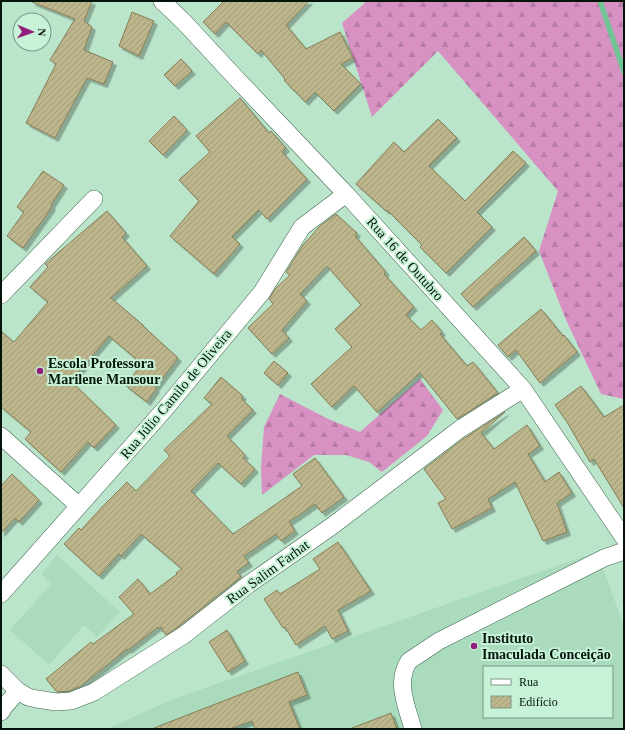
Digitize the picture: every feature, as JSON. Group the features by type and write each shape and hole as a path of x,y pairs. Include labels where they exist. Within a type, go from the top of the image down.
{"street":[{"name":"Rua 16 de Outubro","path":"162,1 184,22 346,194 523,389 624,538"},
{"name":"Rua Júlio Camilo de Oliveira","path":"1,594 164,410 262,292 302,227 346,194"},
{"path":"1,295 94,199"},
{"name":"Rua Salim Farhat","path":"1,674 18,691 28,697 56,702 71,701 94,692 184,635 249,584 332,526 460,429 523,389"},
{"path":"1,436 79,506"},
{"path":"413,729 401,683 409,661 439,641 604,558 624,551"},
{"path":"1,712 18,691"}],"shaded area":[{"name":"Instituto Imaculada Conceição","path":"597,552 624,626 624,729 107,729 176,698"},
{"path":"57,555 120,612 97,637 84,625 49,665 10,630 51,584 41,574"}],"green space":[{"path":"364,1 624,1 624,399 601,394 566,320 539,251 558,191 438,51 372,117 342,23 365,3"},
{"path":"420,379 443,410 427,436 382,472 369,462 346,455 314,455 262,495 261,467 264,427 280,394 328,419 360,432"}],"building":[{"path":"32,1 92,1 84,21 92,27 84,50 113,62 104,84 87,78 55,138 26,123 56,64 50,60 75,19"},
{"path":"224,1 309,1 286,25 306,49 340,32 353,58 341,64 361,84 334,111 315,92 305,102 284,80 285,79 261,50 258,54 226,22 215,34 203,22"},
{"path":"132,12 154,21 139,56 119,46"},
{"path":"181,59 192,71 175,86 164,75"},
{"path":"240,98 269,133 271,131 286,148 282,152 307,179 267,219 259,210 232,237 240,244 214,274 170,236 199,201 179,180 210,152 196,136"},
{"path":"174,116 187,130 163,155 149,141"},
{"path":"438,119 457,138 429,166 465,201 513,151 526,163 477,212 492,227 446,273 420,247 422,245 387,210 386,211 356,184 394,142 404,152"},
{"path":"43,171 64,185 51,205 52,207 23,248 7,236 24,212 17,207"},
{"path":"107,211 126,233 122,237 147,266 111,298 143,325 178,358 155,388 156,389 147,402 125,385 142,364 109,336 71,381 116,425 94,448 88,442 61,472 25,439 31,432 1,407 1,331 14,342 48,302 30,287 48,267 45,264"},
{"path":"336,214 357,233 355,236 386,272 384,274 414,307 406,315 421,330 432,320 442,332 440,334 467,366 473,362 498,393 457,419 420,373 377,412 354,386 332,407 311,384 352,347 335,329 361,305 327,266 300,294 307,301 282,330 289,338 272,354 248,328 273,304 269,299 275,289 290,275 286,272 303,245 320,226"},
{"path":"524,237 536,251 473,307 461,294"},
{"path":"541,309 577,352 540,383 516,350 508,357 498,345"},
{"path":"274,361 288,373 278,385 264,373"},
{"path":"221,377 243,396 241,398 253,410 227,436 245,455 243,458 255,469 241,484 218,463 191,491 233,534 302,486 293,474 315,458 344,497 322,513 315,504 289,522 295,531 281,541 276,534 244,556 249,563 237,571 241,577 178,627 166,635 161,627 159,629 158,627 128,650 127,649 81,686 69,691 57,692 46,679 91,642 93,644 134,614 119,597 138,579 150,594 182,569 141,534 121,556 119,554 99,576 64,544 79,528 81,530 127,482 136,491 170,456 164,450 212,404 204,398"},
{"path":"581,386 604,417 624,405 624,508 594,459 590,462 567,422 555,405"},
{"path":"505,412 481,433 494,449 527,425 540,446 528,454 545,482 559,472 572,493 557,503 567,532 543,541 515,482 488,499 492,508 452,529 438,503 446,499 424,469 466,437"},
{"path":"12,474 39,500 19,522 15,518 1,533 1,486"},
{"path":"338,542 371,591 338,610 348,631 332,639 325,626 296,645 285,627 283,628 264,599 277,590 280,594 320,569 313,559"},
{"path":"227,630 245,661 228,672 209,642"},
{"path":"298,672 307,695 289,702 300,729 255,729 252,721 230,729 154,729 154,728"},
{"path":"391,713 397,729 352,729 352,728"}],"waterway":[{"path":"600,1 624,72"}],"place":[{"name":"Escola Professora Marilene Mansour","path":"40,371"},
{"name":"Instituto Imaculada Conceição","path":"474,646"}]}
